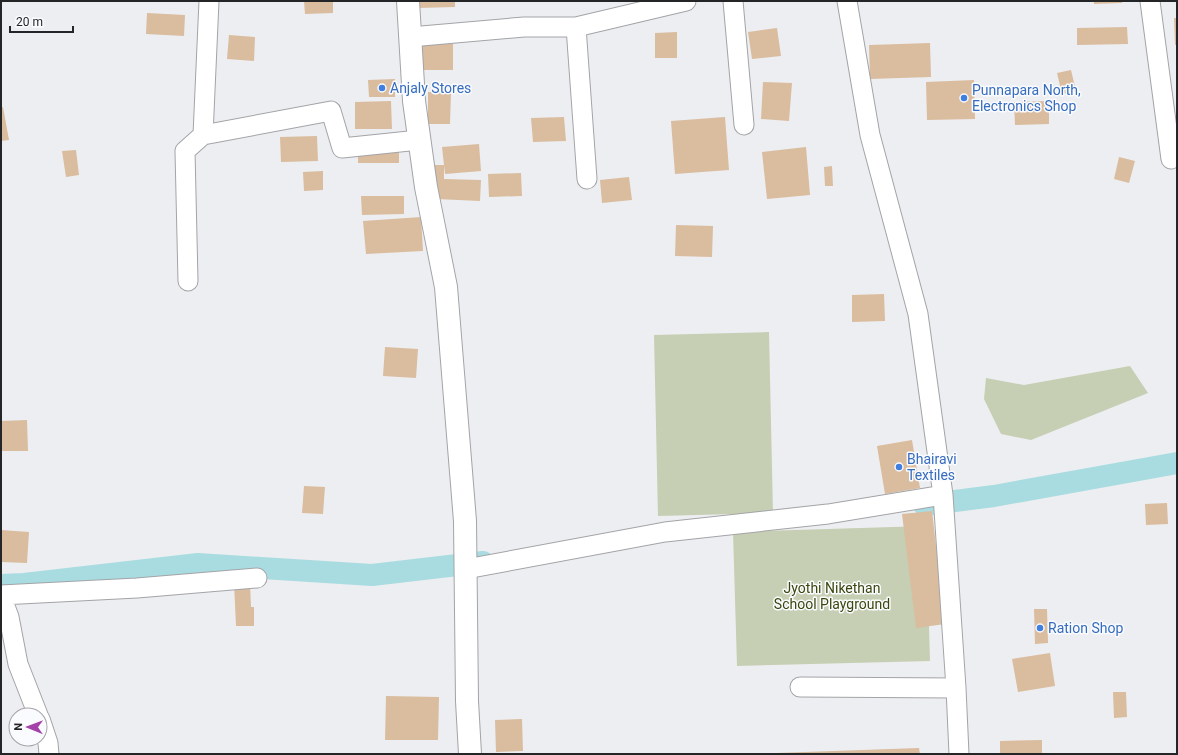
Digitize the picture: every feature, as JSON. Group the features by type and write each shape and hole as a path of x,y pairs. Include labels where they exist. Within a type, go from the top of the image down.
{"street":[{"path":"203,135 209,1"},
{"path":"408,1 414,101 419,140 426,187 446,287 465,521 467,701 470,754"},
{"path":"410,37 524,27 576,27 627,8 686,1"},
{"path":"733,1 744,125"},
{"path":"847,1 870,135 918,314 944,502 956,688 958,754"},
{"path":"1150,1 1171,159"},
{"path":"576,27 587,179"},
{"path":"188,281 185,151 203,135 331,111 342,148 419,140"},
{"path":"466,564 665,532 944,502"},
{"path":"35,707 18,664 9,617 1,596 137,588 257,578"},
{"path":"800,687 956,688"}],"green space":[{"path":"769,332 773,513 658,516 654,335"},
{"path":"1130,366 1148,393 1031,440 1001,434 984,399 986,378 1024,385"},
{"name":"Jyothi Nikethan School Playground","path":"926,526 930,661 737,666 733,532"}],"building":[{"path":"304,1 333,1 333,13 305,14"},
{"path":"417,1 455,1 455,7 418,8"},
{"path":"1094,1 1122,1 1122,3 1094,4"},
{"path":"147,13 185,15 184,36 146,34"},
{"path":"1174,18 1177,18 1177,45 1175,45"},
{"path":"1127,27 1128,44 1077,45 1077,28"},
{"path":"777,28 781,56 752,59 748,32"},
{"path":"677,32 677,58 655,58 655,33"},
{"path":"229,35 255,37 254,61 227,59"},
{"path":"930,43 931,77 870,79 869,45"},
{"path":"417,44 453,44 453,70 417,70"},
{"path":"1071,70 1076,91 1062,94 1057,73"},
{"name":"Anjaly Stores","path":"395,79 395,97 369,97 368,80"},
{"path":"974,80 975,119 927,120 926,82"},
{"path":"763,82 792,83 789,121 761,119"},
{"path":"428,92 451,92 450,124 428,124"},
{"path":"391,101 392,129 355,129 355,102"},
{"path":"1049,101 1049,124 1015,125 1014,102"},
{"path":"3,107 9,140 1,141 1,108"},
{"path":"564,117 566,141 533,142 531,118"},
{"path":"725,117 729,170 675,174 671,121"},
{"path":"317,136 318,161 281,162 280,137"},
{"path":"479,144 481,171 445,174 442,147"},
{"path":"806,147 810,195 767,199 762,152"},
{"path":"358,148 399,148 399,163 358,163"},
{"path":"76,150 79,175 66,177 62,151"},
{"path":"1119,157 1135,161 1129,183 1114,179"},
{"path":"427,165 444,165 444,179 481,180 480,201 436,199 437,178 427,178"},
{"path":"832,166 833,186 825,186 824,167"},
{"path":"323,171 323,190 304,191 303,172"},
{"path":"521,173 522,196 489,197 488,174"},
{"path":"629,177 632,200 602,203 600,180"},
{"path":"361,196 404,196 404,214 362,215"},
{"path":"421,217 423,251 366,254 363,221"},
{"path":"676,225 713,226 712,257 675,256"},
{"path":"884,294 885,321 852,322 852,295"},
{"path":"385,347 418,349 416,378 383,376"},
{"path":"27,420 28,451 1,451 1,421"},
{"name":"Bhairavi Textiles","path":"912,440 920,488 885,494 877,446"},
{"path":"304,486 325,487 323,514 302,513"},
{"path":"1167,503 1168,524 1146,525 1145,504"},
{"path":"932,511 945,624 916,628 902,514"},
{"path":"1,530 29,532 27,563 1,562"},
{"path":"234,583 250,583 251,607 254,607 254,626 236,626"},
{"path":"1034,609 1047,609 1048,643 1035,644"},
{"path":"1050,653 1055,686 1018,692 1012,659"},
{"path":"1113,692 1126,692 1127,717 1114,718"},
{"path":"386,696 439,697 438,740 385,740"},
{"path":"522,719 523,751 496,752 495,720"},
{"path":"1042,740 1042,754 1000,754 1000,741"},
{"path":"919,748 920,754 776,754 776,753"}],"waterway":[{"path":"924,505 994,496 1177,463"},
{"path":"1,585 24,584 198,564 372,575 483,562"}],"place":[{"name":"Anjaly Stores","path":"382,88"},
{"name":"Punnapara North, Electronics Shop","path":"964,98"},
{"name":"Bhairavi Textiles","path":"899,467"},
{"name":"Ration Shop","path":"1040,628"}]}
